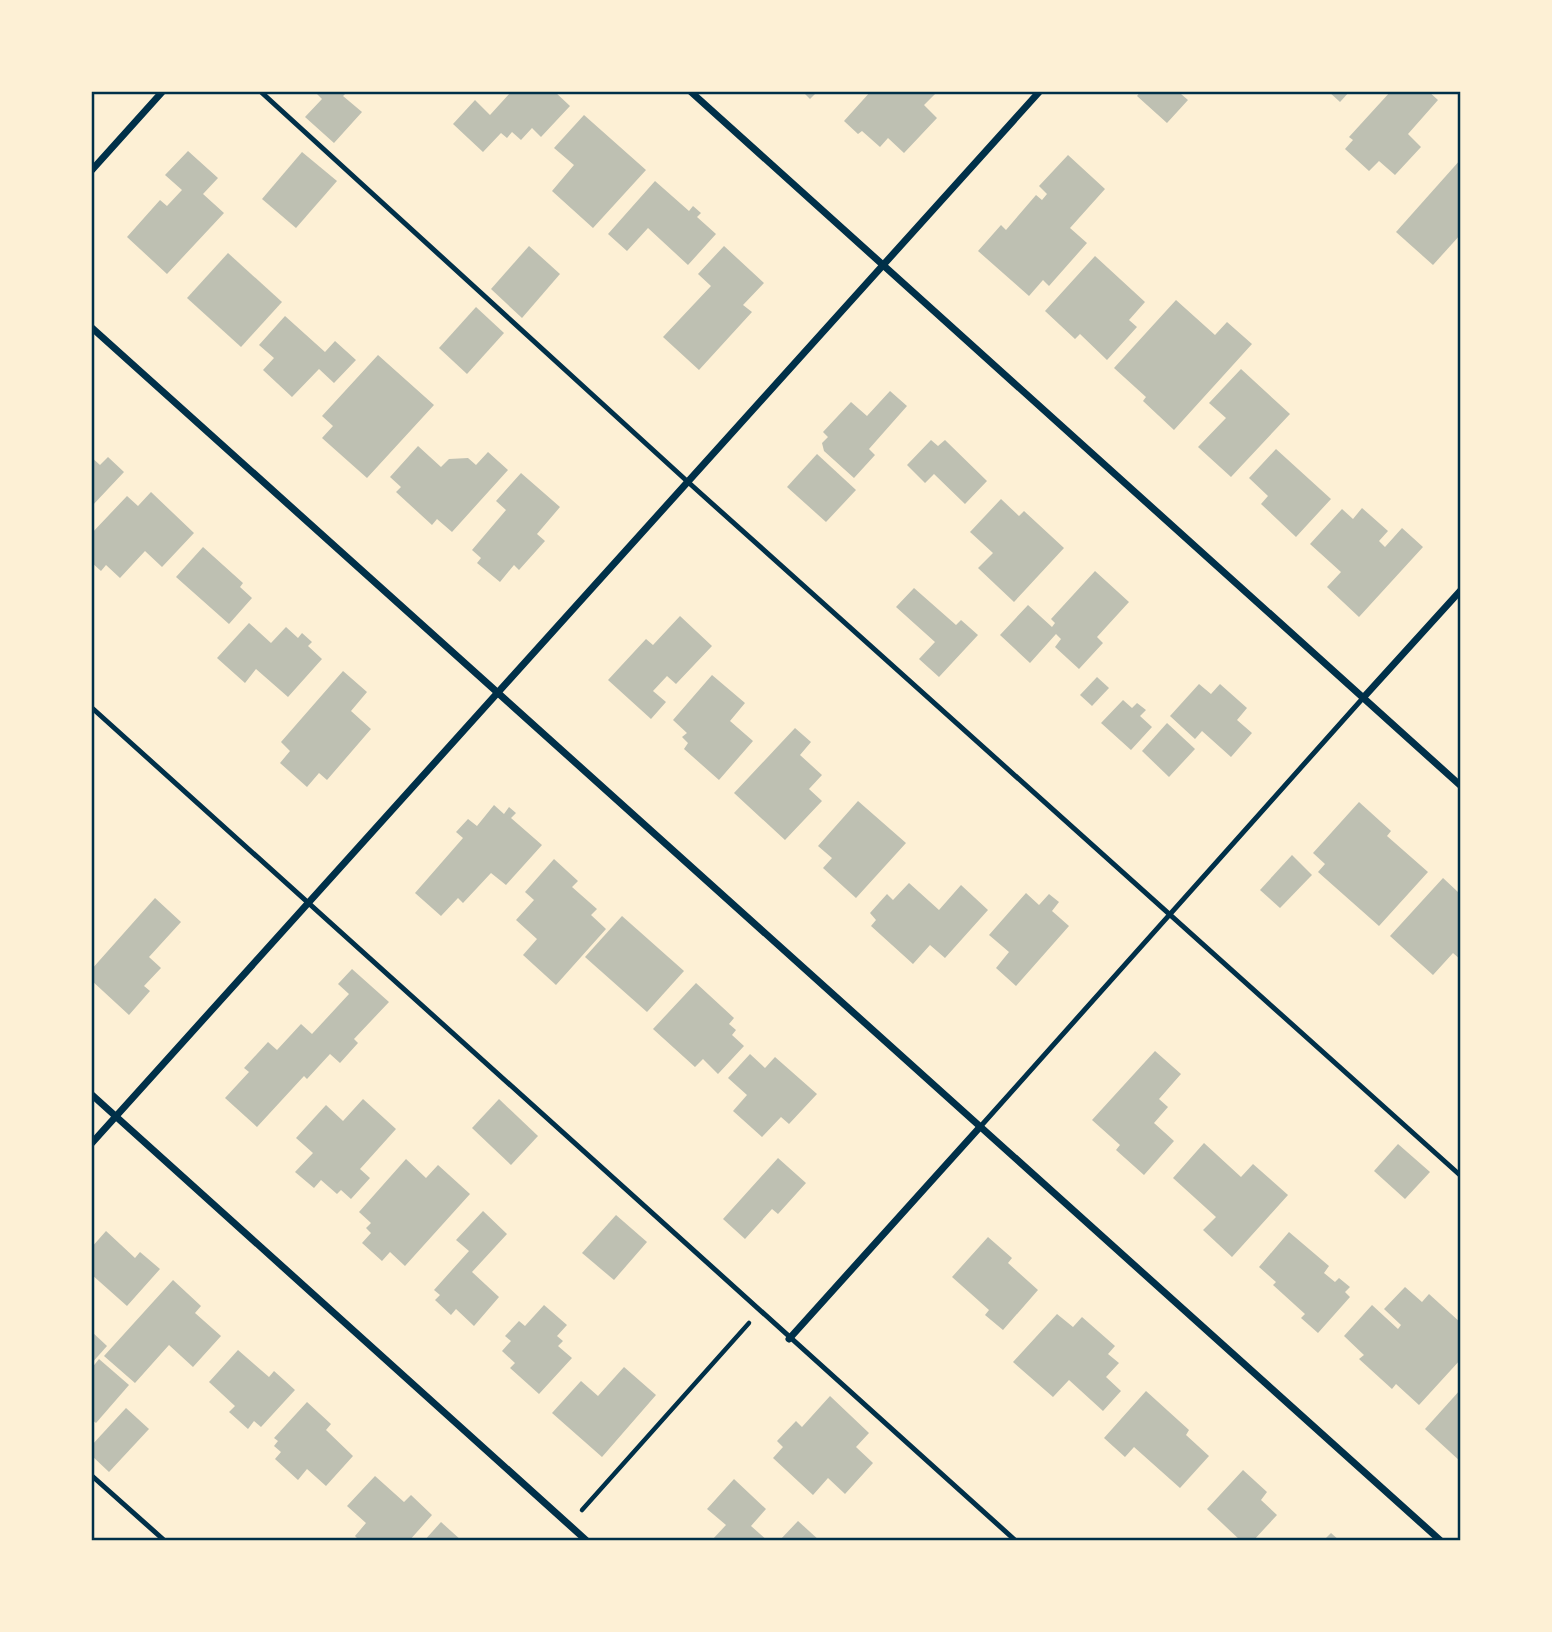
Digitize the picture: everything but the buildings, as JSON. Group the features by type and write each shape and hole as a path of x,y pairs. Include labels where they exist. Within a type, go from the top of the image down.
{"street":[{"path":"91,171 163,91"},
{"path":"690,91 1461,786"},
{"path":"91,1144 1040,91"},
{"path":"91,327 1441,1541"},
{"path":"1363,698 1461,590"},
{"path":"91,1094 587,1541"},
{"path":"789,1339 980,1127"}],"lane":[{"path":"260,91 688,482 1461,1176"},
{"path":"980,1127 1363,698"},
{"path":"91,707 1016,1541"},
{"path":"91,1475 165,1541"}],"path":[{"path":"569,1523 760,1311"}]}
